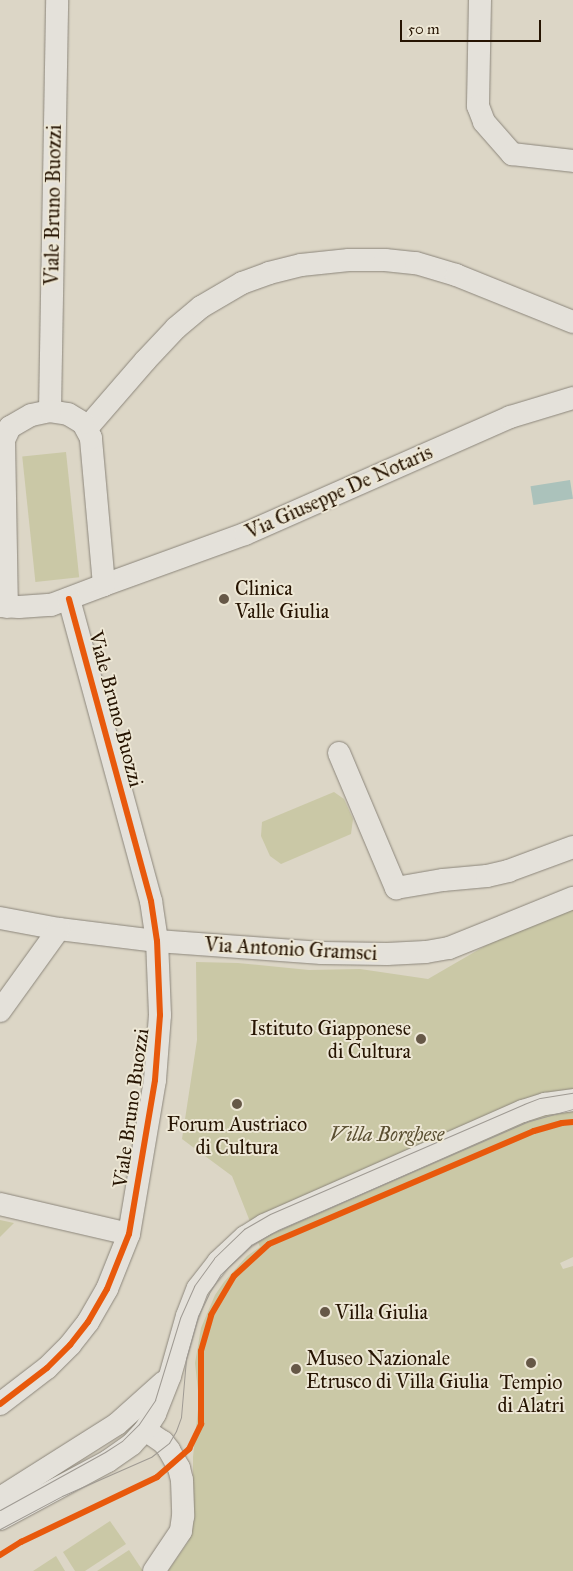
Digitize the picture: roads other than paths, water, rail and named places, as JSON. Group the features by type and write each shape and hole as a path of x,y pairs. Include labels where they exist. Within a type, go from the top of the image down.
{"street":[{"name":"Viale Bruno Buozzi","path":"50,411 57,0"},
{"path":"480,0 478,106 484,122 512,154 573,161"},
{"path":"87,428 176,328 201,307 242,283 269,273 301,265 349,260 416,263 456,275 573,322"},
{"name":"Via Giuseppe De Notaris","path":"3,606 46,606 69,599 104,584 245,534 348,486 510,417 573,398"},
{"path":"3,606 3,427 10,426 24,418 50,411 74,417 87,428 92,443 104,584"},
{"name":"Viale Bruno Buozzi","path":"0,1404 47,1368 79,1334 107,1289 129,1234 155,1080 160,1015 157,941 151,901 69,599"},
{"path":"340,753 396,888 443,880 487,876 508,871 573,847"},
{"name":"Via Antonio Gramsci","path":"0,918 59,929 157,941 332,954 426,952 465,943 573,898"},
{"path":"0,1011 59,929"},
{"path":"154,1571 178,1538 183,1516 180,1472 173,1456 154,1436 155,1414 170,1376 196,1291 213,1267 235,1245 264,1225 515,1114 545,1104 573,1100"},
{"path":"0,1204 129,1234"},
{"path":"0,1498 117,1424 170,1376"},
{"path":"0,1519 108,1461 132,1444 154,1436"}],"water":[{"path":"570,480 573,499 533,505 530,486"}],"tram line":[{"path":"0,1510 105,1452 122,1441 139,1424 155,1400 180,1318 194,1286 214,1258 244,1229 270,1214 524,1104 540,1098 573,1093"},
{"path":"0,1529 62,1496 151,1457 169,1443 181,1417 186,1359 198,1316 221,1274 251,1245 278,1230 529,1121 573,1109"}],"place":[{"name":"Clinica Valle Giulia","path":"224,599"},
{"name":"Istituto Giapponese di Cultura","path":"421,1039"},
{"name":"Forum Austriaco di Cultura","path":"237,1104"},
{"name":"Villa Giulia","path":"325,1312"},
{"name":"Tempio di Alatri","path":"531,1363"},
{"name":"Museo Nazionale Etrusco di Villa Giulia","path":"296,1369"}],"park label":[{"name":"Villa Borghese","path":"387,1134"}]}
